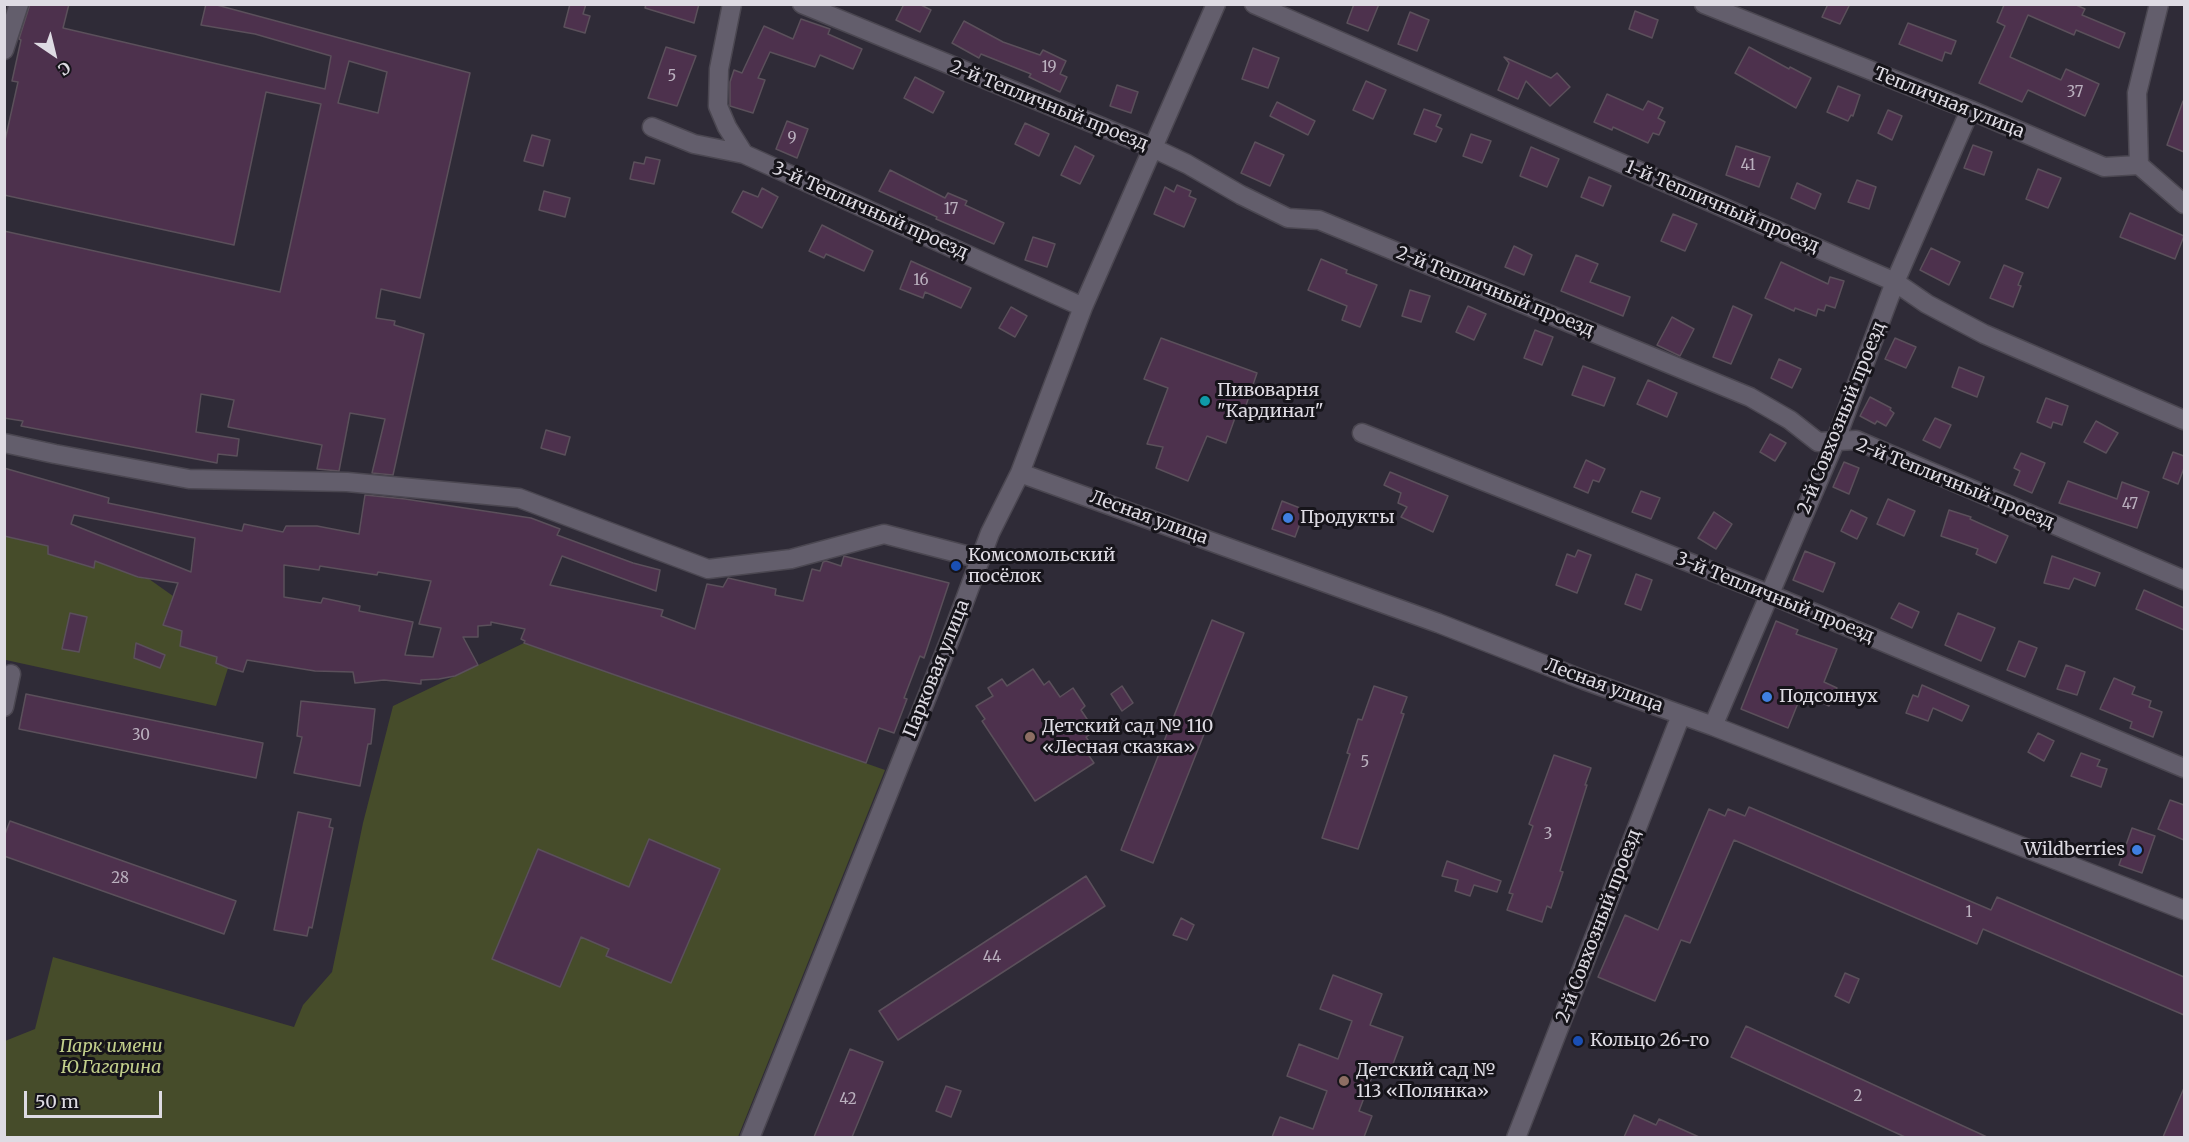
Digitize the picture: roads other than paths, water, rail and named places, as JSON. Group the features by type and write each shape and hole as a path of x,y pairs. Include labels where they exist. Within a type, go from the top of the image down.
{"street":[{"path":"4,50 19,4"},
{"path":"732,4 720,69 718,106 727,127 744,154"},
{"name":"2-й Тепличный проезд","path":"802,4 1153,148 1288,219 1319,220 1750,397 1790,420 1818,442 1856,440 2184,580"},
{"name":"Парковая улица","path":"750,1137 990,533 1020,472 1083,307 1216,4"},
{"name":"1-й Тепличный проезд","path":"1254,4 1895,282 1927,304 1984,334 2184,420"},
{"name":"Тепличная улица","path":"1704,4 1970,110 2104,167 2139,165"},
{"path":"2159,4 2137,93 2139,165 2184,204"},
{"name":"2-й Совхозный проезд","path":"1713,726 1835,442 1895,282 1970,110"},
{"name":"3-й Тепличный проезд","path":"652,127 694,144 744,154 1083,307"},
{"name":"3-й Тепличный проезд","path":"1362,433 1769,594 2184,768"},
{"path":"4,443 189,479 347,482 519,498 708,569 791,559 884,534 981,559"},
{"name":"Лесная улица","path":"1020,472 1438,623 1584,680 1713,726 2184,910"},
{"path":"4,707 11,674"},
{"name":"2-й Совхозный проезд","path":"1516,1137 1681,715"}],"place":[{"name":"Пивоварня \"Кардинал\"","path":"1205,401"},
{"name":"Продукты","path":"1288,518"},
{"name":"Комсомольский посёлок","path":"956,566"},
{"name":"Подсолнух","path":"1767,697"},
{"name":"Детский сад № 110 «Лесная сказка»","path":"1030,737"},
{"name":"Wildberries","path":"2137,850"},
{"name":"Кольцо 26-го","path":"1578,1041"},
{"name":"Детский сад № 113 «Полянка»","path":"1344,1081"}],"park label":[{"name":"Парк имени Ю.Гагарина","path":"111,1057"}]}
